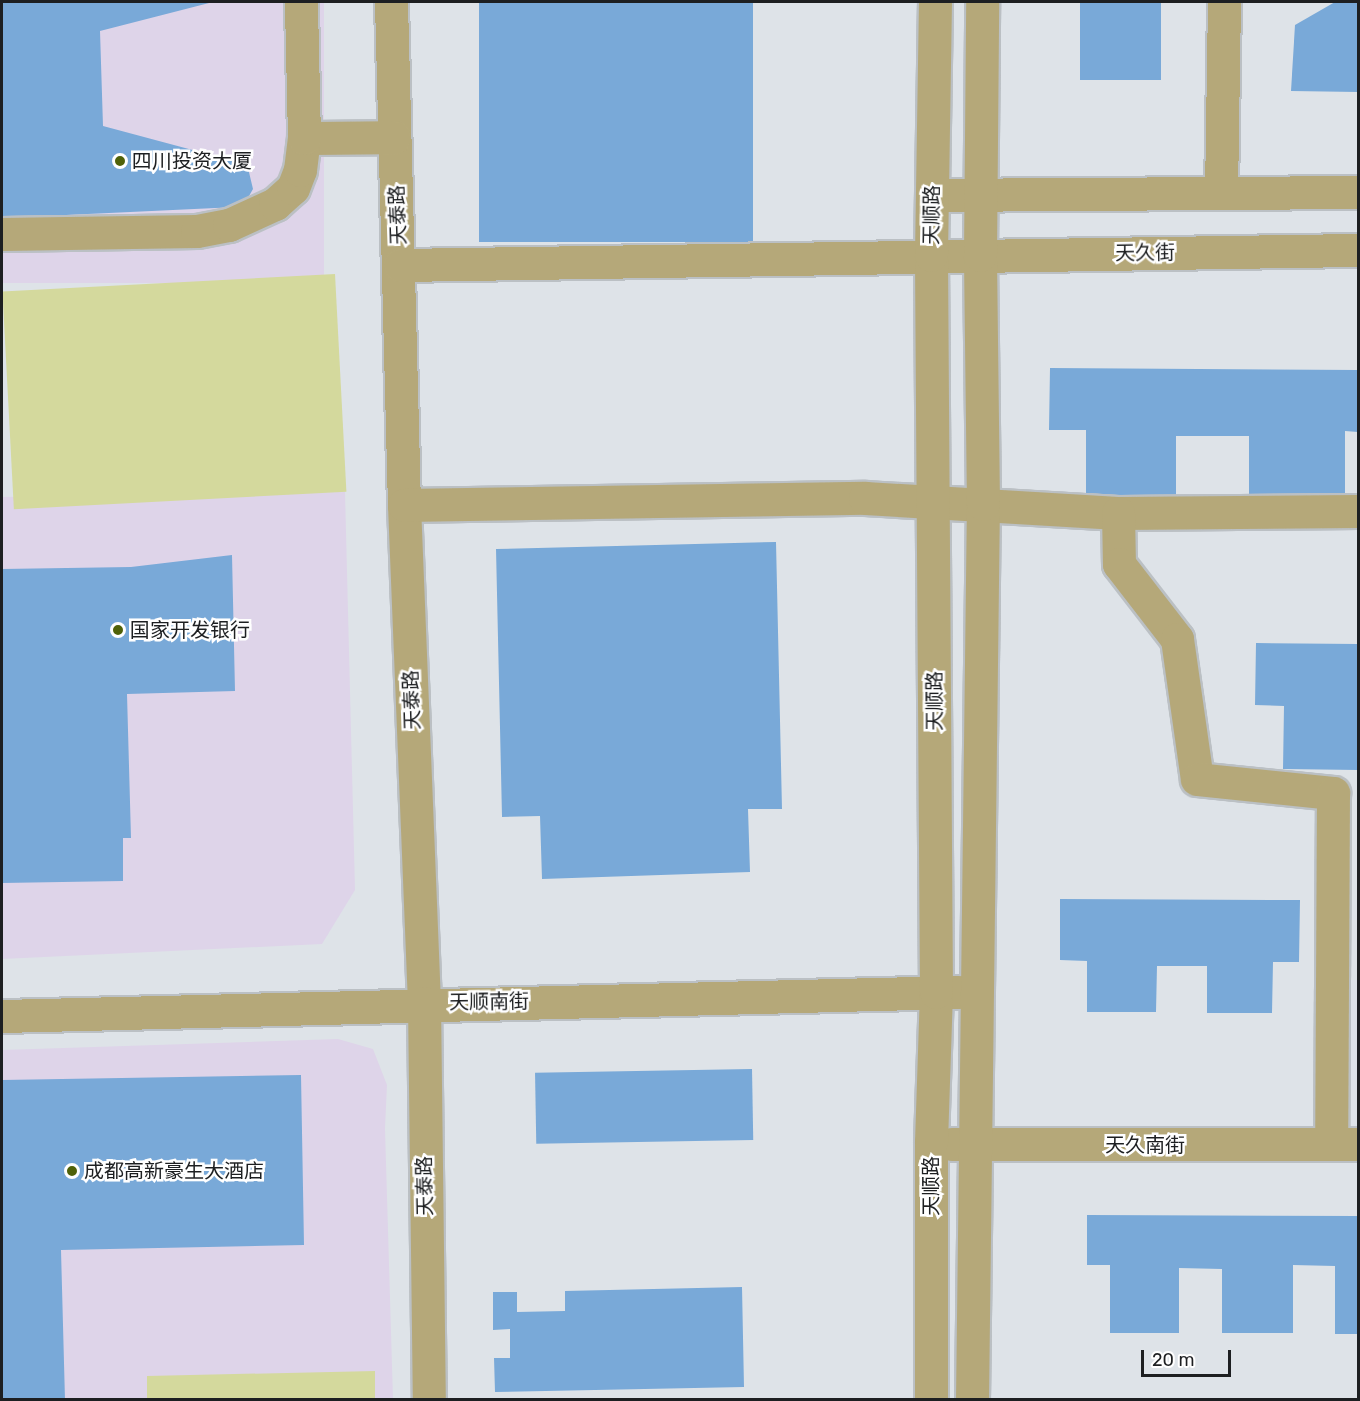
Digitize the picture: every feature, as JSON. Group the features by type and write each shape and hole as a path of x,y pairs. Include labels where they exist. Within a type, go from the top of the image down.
{"street":[{"path":"2,234 197,231 229,225 275,204 293,188 300,170 304,138 300,2"},
{"name":"天泰路","path":"391,2 400,265 404,505 424,1003 429,1400"},
{"name":"天顺路","path":"931,1400 931,1142 936,992 931,255 935,2"},
{"path":"972,1400 983,504 980,255 982,2"},
{"path":"1221,193 1224,2"},
{"path":"304,138 394,137"},
{"path":"932,195 1359,192"},
{"name":"天久街","path":"400,265 1359,250"},
{"path":"404,505 865,498 1118,513 1359,511"},
{"path":"1118,513 1119,564 1177,639 1197,779 1333,793 1345,1144"},
{"name":"天顺南街","path":"2,1016 424,1003 977,992"},
{"name":"天久南街","path":"931,1142 975,1146 1345,1144"}],"shaded area":[{"path":"2,2 324,2 324,283 2,283"},
{"path":"345,492 355,890 322,944 2,959 2,497"},
{"path":"338,1039 373,1049 387,1085 385,1129 393,1399 2,1399 2,1050"}],"green space":[{"path":"335,274 346,492 14,509 2,291"},
{"path":"375,1371 375,1399 147,1399 147,1376"}],"building":[{"name":"四川投资大厦","path":"2,2 213,2 100,31 103,126 241,163 248,168 253,189 245,203 237,207 2,218"},
{"path":"479,2 753,2 753,242 479,242"},
{"path":"1080,2 1161,2 1161,80 1080,80"},
{"path":"1335,2 1358,2 1358,92 1291,91 1295,25"},
{"path":"1050,368 1358,370 1358,432 1345,431 1345,502 1249,502 1249,436 1176,436 1176,505 1086,505 1086,430 1049,430"},
{"path":"776,542 782,809 748,809 750,872 542,879 540,816 502,817 496,549"},
{"path":"232,555 235,691 127,694 131,838 123,838 123,881 2,883 2,569 131,567"},
{"path":"1256,643 1358,644 1358,770 1283,769 1284,706 1255,705"},
{"path":"1060,899 1300,900 1299,962 1273,962 1272,1013 1207,1013 1207,966 1157,966 1156,1012 1087,1012 1087,961 1060,960"},
{"path":"752,1069 753,1140 536,1144 535,1073"},
{"path":"301,1075 304,1245 61,1250 65,1400 2,1400 2,1080"},
{"path":"1087,1215 1358,1216 1358,1334 1335,1334 1335,1266 1293,1265 1293,1333 1222,1333 1222,1269 1179,1268 1179,1333 1110,1333 1110,1265 1087,1265"},
{"path":"742,1287 744,1387 495,1392 494,1358 510,1358 510,1329 493,1330 493,1292 517,1292 517,1312 565,1311 565,1291"}],"place":[{"name":"四川投资大厦","path":"120,161"},
{"name":"国家开发银行","path":"118,630"},
{"name":"成都高新豪生大酒店","path":"72,1171"}]}
